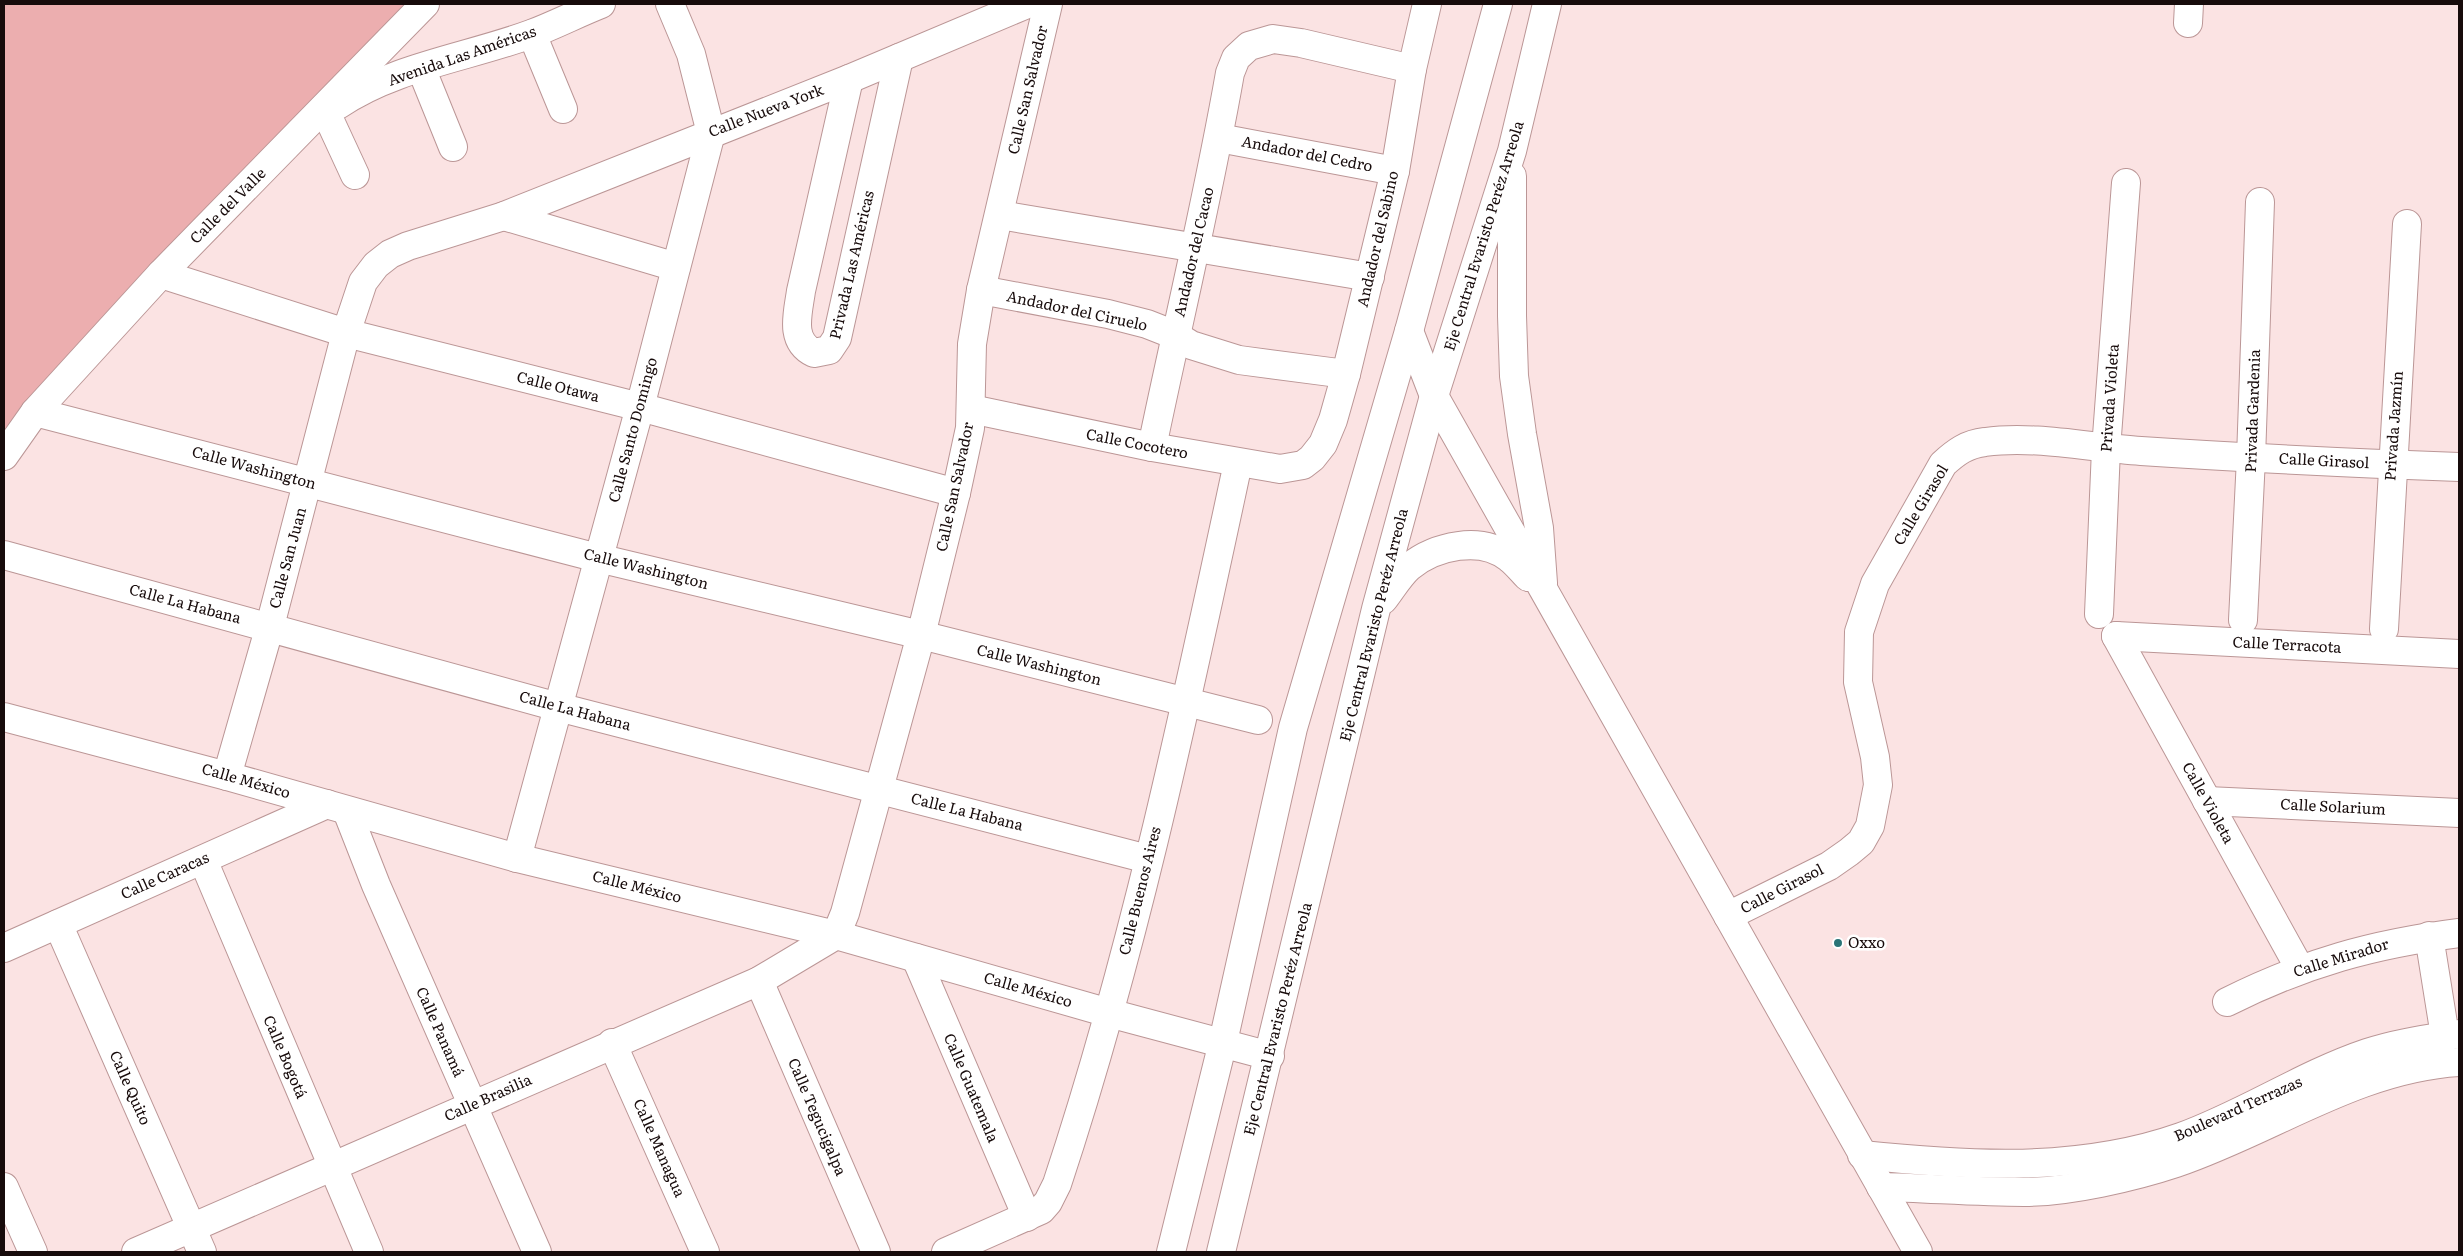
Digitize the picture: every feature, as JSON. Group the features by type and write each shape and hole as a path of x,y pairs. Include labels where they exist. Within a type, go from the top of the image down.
{"street":[{"name":"Calle del Valle","path":"35,412 161,274 325,111 383,45 425,4"},
{"name":"Avenida Las Américas","path":"325,111 370,87 421,68 532,34 559,12 601,4"},
{"name":"Calle Santo Domingo","path":"517,858 640,407 711,133 691,54 670,4"},
{"name":"Calle Nueva York","path":"363,282 376,266 390,254 504,216 849,79 1027,4"},
{"name":"Calle San Salvador","path":"836,935 845,913 921,635 956,493 970,428 972,344 981,290 1048,4"},
{"name":"Andador del Sabino","path":"1303,464 1312,458 1323,444 1333,420 1346,374 1395,171 1412,69 1427,4"},
{"path":"1171,1252 1223,1042 1293,728 1409,331 1498,4"},
{"name":"Eje Central Evaristo Peréz Arreola","path":"1221,1252 1270,1056 1376,609 1434,396 1512,151 1548,4"},
{"path":"532,34 563,109"},
{"name":"Andador del Cacao","path":"1152,448 1175,335 1196,249 1219,138 1230,73 1236,58 1249,46 1273,40 1301,43 1412,69"},
{"name":"Privada Las Américas","path":"849,79 796,320 797,334 802,344 814,353 829,350 837,338 899,58"},
{"path":"421,68 453,147"},
{"path":"325,111 355,175"},
{"name":"Andador del Cedro","path":"1219,138 1395,171"},
{"path":"1512,151 1514,376 1522,434 1539,528 1544,592"},
{"name":"Privada Violeta","path":"2099,614 2106,449 2126,183"},
{"name":"Privada Gardenia","path":"2243,620 2252,458 2260,202"},
{"path":"1000,215 1370,277"},
{"path":"504,216 676,267"},
{"name":"Privada Jazmín","path":"2384,629 2407,224"},
{"name":"Calle Otawa","path":"161,274 346,333 640,407 956,493"},
{"name":"Calle San Juan","path":"227,776 270,626 346,333 363,282"},
{"name":"Andador del Ciruelo","path":"981,290 1108,314 1147,324 1175,335 1191,345 1239,360 1346,374"},
{"path":"1409,331 1434,396 1918,1252"},
{"name":"Calle Cocotero","path":"971,409 1152,448 1238,463 1280,469 1303,464"},
{"path":"4,456 35,412"},
{"name":"Calle Washington","path":"35,412 598,558 921,635 1258,720"},
{"name":"Calle Girasol","path":"1728,916 1829,866 1861,842 1870,826 1878,785 1875,757 1858,682 1859,632 1875,584 1943,464 1957,451 1984,442 2016,440 2106,449 2252,458 2459,467"},
{"name":"Calle Buenos Aires","path":"946,1252 1040,1210 1048,1202 1057,1184 1076,1129 1109,1013 1148,859 1187,703 1238,463"},
{"path":"1376,609 1408,568 1443,549 1467,545 1486,547 1508,557 1544,592"},
{"name":"Calle La Habana","path":"4,555 270,626 558,707 1148,859"},
{"name":"Calle Terracota","path":"2116,636 2459,654"},
{"name":"Calle Violeta","path":"2116,636 2300,969"},
{"name":"Calle México","path":"4,717 227,776 517,858 836,935 1109,1013 1270,1056"},
{"name":"Calle Solarium","path":"2207,801 2459,814"},
{"name":"Calle Caracas","path":"4,948 203,860 337,807"},
{"name":"Calle Panamá","path":"337,807 380,894 537,1252"},
{"name":"Calle Bogotá","path":"203,860 331,1167 369,1252"},
{"name":"Calle Quito","path":"58,924 197,1240"},
{"name":"Calle Mirador","path":"2227,1002 2300,969 2358,950 2459,932"},
{"name":"Calle Brasilia","path":"136,1252 197,1240 331,1167 759,980 836,935"},
{"path":"2430,936 2452,1035"},
{"name":"Calle Guatemala","path":"916,958 1027,1217"},
{"name":"Calle Tegucigalpa","path":"759,980 876,1252"},
{"name":"Boulevard Terrazas","path":"1862,1154 1903,1159 2026,1165 2115,1154 2179,1138 2204,1128 2331,1067 2367,1053 2452,1035"},
{"name":"Calle Managua","path":"612,1043 705,1252"},
{"name":"Boulevard Terrazas","path":"1881,1187 2026,1192 2118,1179 2185,1160 2348,1088 2403,1071 2459,1062"},
{"path":"4,1187 33,1252"}],"shaded area":[{"path":"4,4 408,4 4,456"}],"place":[{"name":"Oxxo","path":"1838,943"}]}
